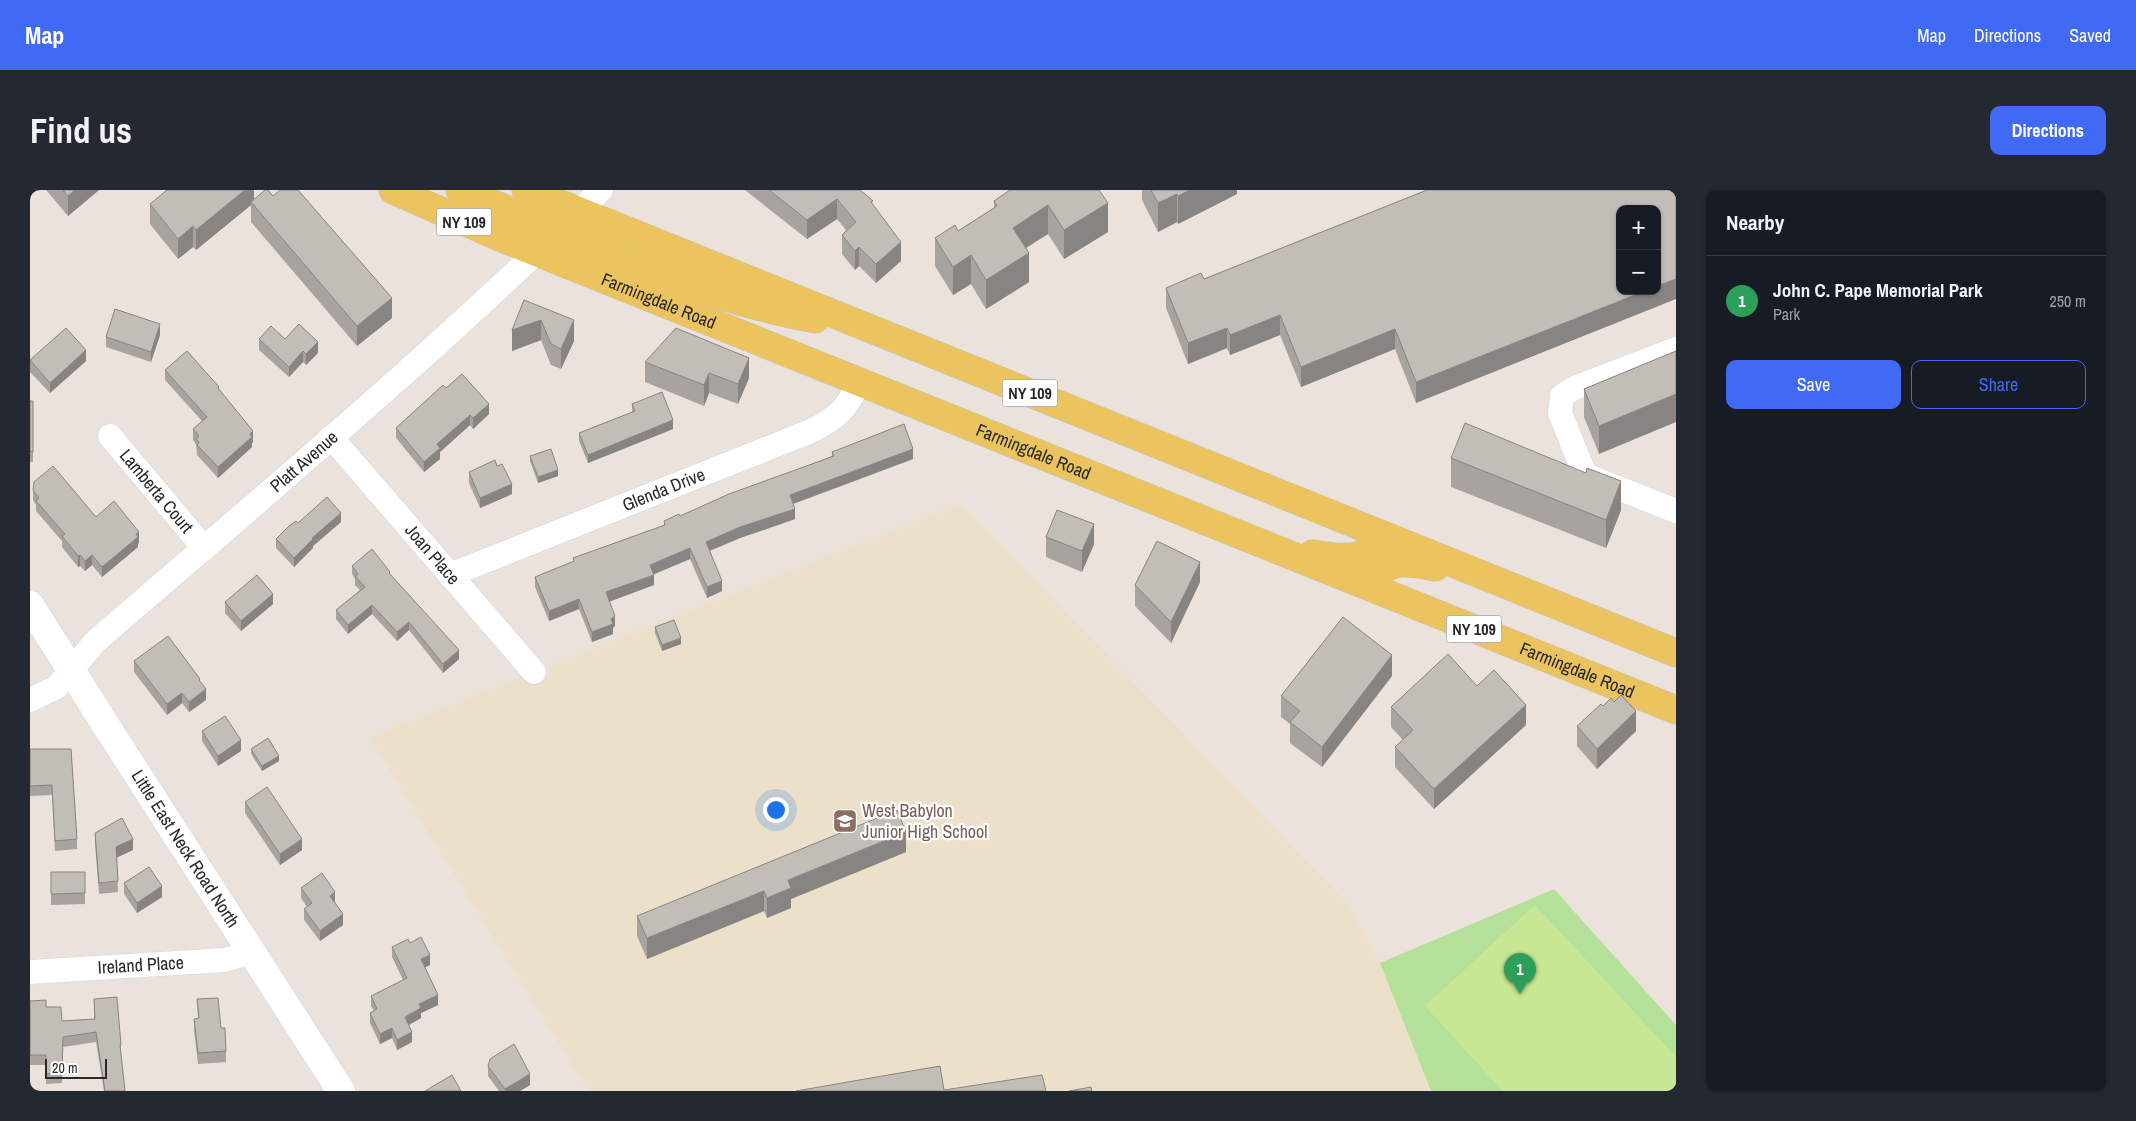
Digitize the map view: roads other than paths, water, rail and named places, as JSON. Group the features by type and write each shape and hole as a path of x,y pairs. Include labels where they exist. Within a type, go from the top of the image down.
{"main road":[{"name":"Farmingdale Road","path":"393,190 537,252 1676,710"},
{"path":"460,190 660,274 745,304 778,313 870,329"},
{"name":"NY 109","path":"526,190 1676,653"},
{"path":"1271,547 1341,558 1357,557 1373,549 1384,536"},
{"path":"1366,586 1381,570 1396,563 1406,562 1481,574"},
{"name":"Little East Neck Road North","path":"30,604 341,1091"}],"street":[{"name":"Platt Avenue","path":"30,700 57,687 95,642 451,333 601,190"},
{"path":"1676,349 1572,389 1562,396 1560,413 1585,475 1676,511"},
{"name":"Glenda Drive","path":"450,574 811,431 841,412 852,398 859,382"},
{"name":"Lamberta Court","path":"110,436 204,548"},
{"name":"Joan Place","path":"331,436 534,672"},
{"name":"Ireland Place","path":"30,972 225,960 252,952"}],"place":[{"name":"West Babylon Junior High School","path":"845,821"},
{"name":"John C. Pape Memorial Park","path":"1520,994"}]}
